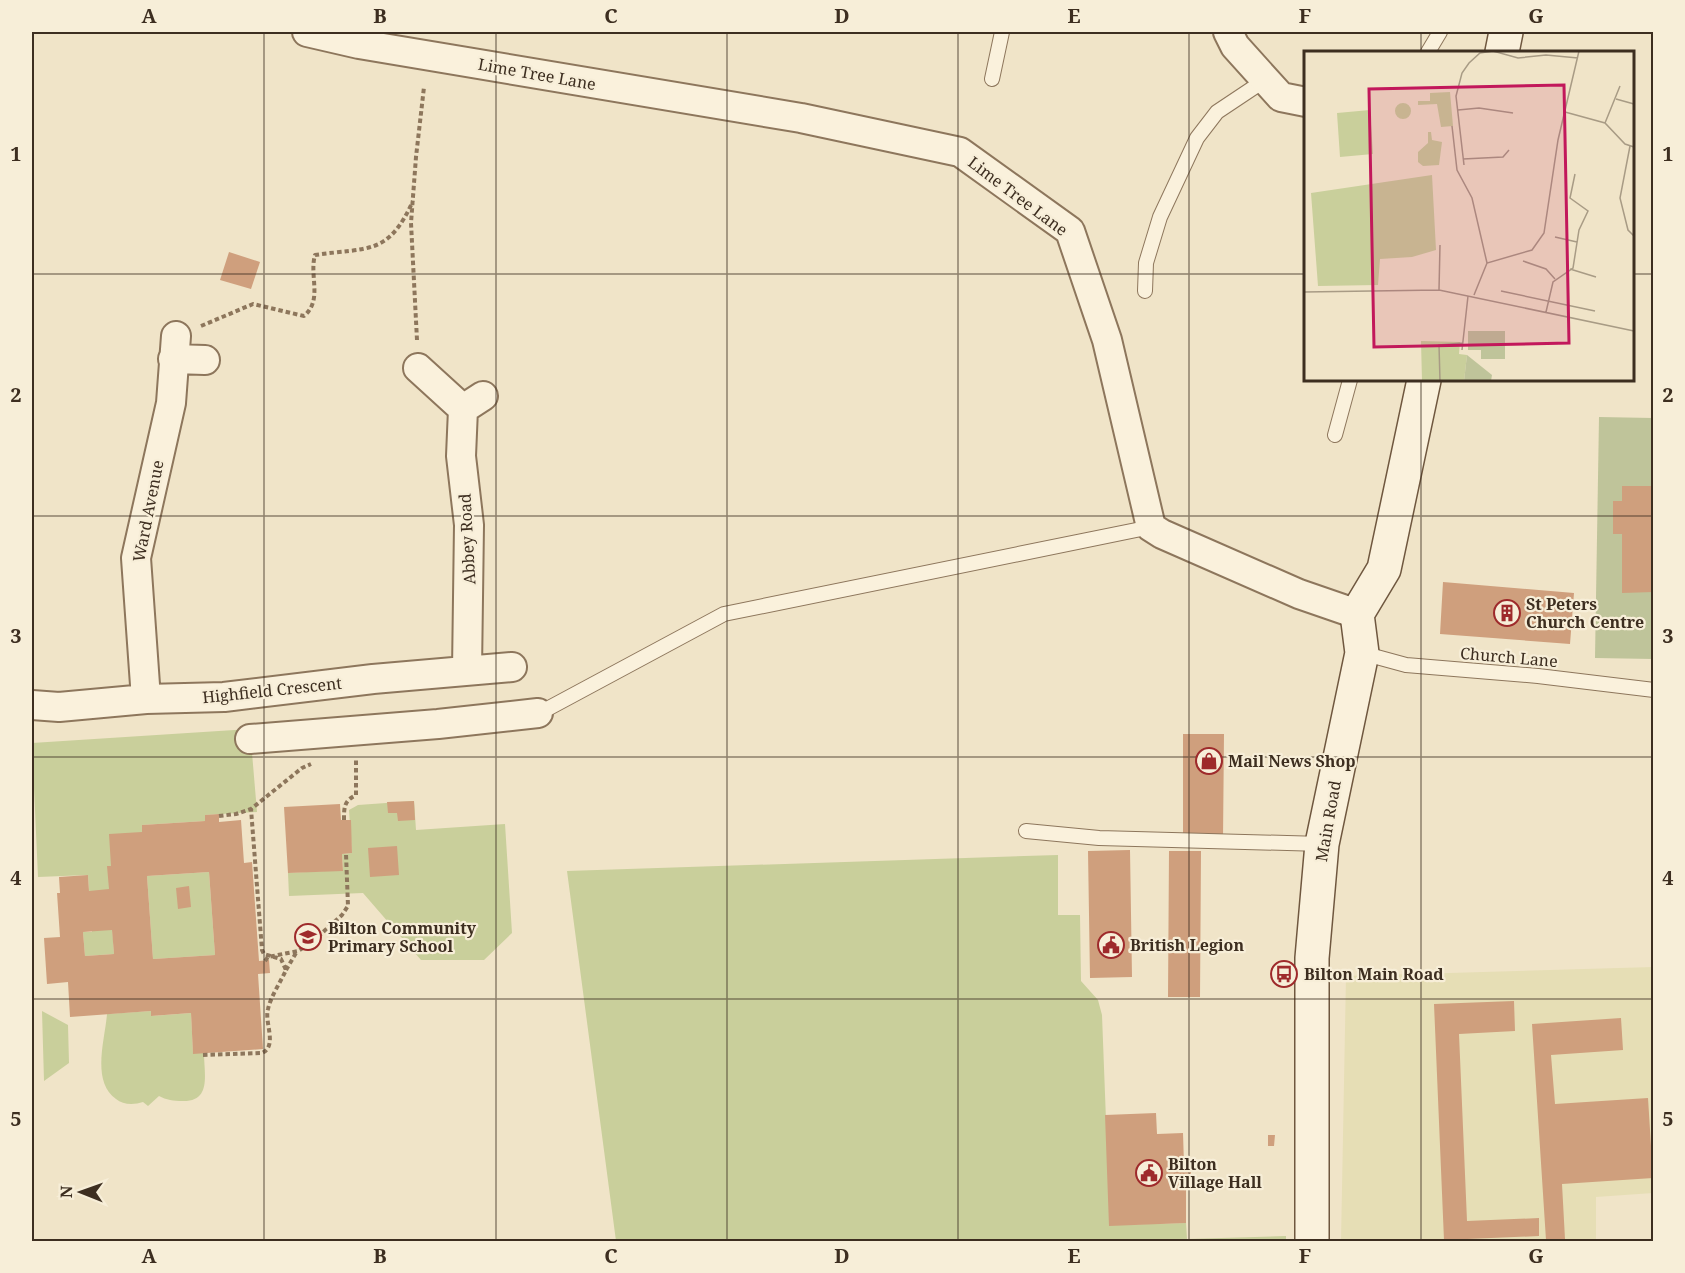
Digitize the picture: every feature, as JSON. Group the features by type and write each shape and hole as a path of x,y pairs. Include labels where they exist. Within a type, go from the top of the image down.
{"main road":[{"path":"1502,51 1506,32"},
{"path":"1357,614 1384,569 1424,381"},
{"name":"Main Road","path":"1311,1242 1312,958 1322,844 1362,653 1357,614"}],"street":[{"name":"Lime Tree Lane","path":"307,32 371,46 801,118 960,152 1070,231 1107,340 1151,527"},
{"path":"1228,32 1235,46 1281,97 1304,102"},
{"path":"175,348 205,360"},
{"name":"Ward Avenue","path":"146,699 136,558 171,403 175,348"},
{"name":"Abbey Road","path":"418,368 473,403 461,456 469,525 467,670"},
{"path":"1151,527 1162,534 1299,594 1357,614"},
{"name":"Highfield Crescent","path":"32,705 59,707 146,699 224,697 512,667"},
{"path":"250,739 438,724 538,712"}],"lane":[{"path":"992,79 1002,32"},
{"path":"1429,51 1440,32"},
{"path":"1145,291 1146,263 1160,217 1197,138 1217,112 1265,80"},
{"path":"1335,435 1350,381"},
{"path":"538,712 724,614 1151,527"},
{"name":"Church Lane","path":"1362,653 1406,665 1538,676 1653,690"},
{"path":"1026,831 1099,838 1322,844"}],"path":[{"path":"418,368 412,254 413,201 424,87"},
{"path":"175,348 253,304 304,316 312,307 315,298 315,255 338,253 381,244 400,227 413,201"},
{"path":"344,820 344,805 348,799 356,795 356,753 350,754"},
{"path":"219,816 251,809 302,768 316,762"},
{"path":"251,809 262,950 263,953 283,961 286,970"},
{"path":"265,961 265,958 298,951 311,943 342,915 348,906 346,854"},
{"path":"203,1055 266,1051 270,1044 267,1010 298,951"}],"shaded area":[{"path":"1653,967 1653,1193 1596,1197 1596,1241 1341,1242 1346,976"}],"green space":[{"path":"1599,417 1653,418 1653,659 1595,658"},
{"path":"250,729 257,812 205,815 205,821 142,825 142,832 111,866 108,866 114,954 85,956 83,932 92,932 88,875 38,877 32,743"},
{"path":"414,801 416,830 505,824 512,933 484,960 421,960 363,893 289,896 288,873 343,870 342,854 352,853 349,810 358,805"},
{"path":"1058,855 1058,915 1080,915 1081,981 1098,1000 1102,1015 1110,1225 1186,1223 1187,1239 1286,1236 1286,1241 616,1241 567,871"},
{"path":"209,872 215,955 153,959 147,876"},
{"path":"42,1011 68,1025 69,1063 44,1081"},
{"path":"151,1011 152,1016 191,1013 193,1053 204,1053 205,1078 202,1092 198,1097 179,1101 159,1096 148,1106 143,1102 132,1104 122,1102 108,1091 104,1082 101,1060 107,1014"}],"building":[{"path":"229,252 260,262 251,289 220,280"},
{"path":"1622,486 1654,486 1654,592 1622,593 1622,534 1613,534 1613,501 1622,501"},
{"name":"St Peters Church Centre","path":"1443,582 1574,593 1570,644 1440,634"},
{"path":"1183,734 1224,734 1223,839 1183,839"},
{"path":"414,801 415,820 398,821 397,813 388,813 387,802"},
{"path":"340,804 341,820 351,820 352,853 342,854 343,871 288,873 284,807"},
{"path":"219,814 219,822 241,820 244,863 252,862 259,961 269,960 270,973 258,974 263,1049 193,1054 191,1013 151,1016 151,1011 70,1017 68,982 47,984 44,938 60,937 57,893 60,893 59,877 88,875 89,891 109,889 107,866 111,866 109,834 142,832 142,825 205,821 205,815","holes":["209,872 215,955 153,959 147,876","112,930 114,954 85,956 83,932"]},
{"path":"397,846 399,875 370,877 368,848"},
{"name":"British Legion","path":"1130,850 1132,977 1090,978 1088,851"},
{"path":"1169,851 1201,851 1200,997 1168,997"},
{"path":"189,886 191,907 178,909 176,888"},
{"path":"1514,1001 1515,1031 1459,1034 1467,1221 1539,1218 1539,1236 1444,1240 1434,1004"},
{"path":"1621,1018 1623,1050 1551,1055 1555,1104 1648,1098 1653,1178 1562,1184 1565,1239 1546,1240 1532,1024"},
{"name":"Bilton Village Hall","path":"1156,1113 1157,1134 1183,1133 1184,1165 1191,1165 1191,1189 1186,1189 1186,1223 1109,1226 1105,1115"},
{"path":"1268,1135 1275,1135 1274,1146 1268,1146"}],"place":[{"name":"St Peters Church Centre","path":"1507,613"},
{"name":"Mail News Shop","path":"1209,761"},
{"name":"Bilton Community Primary School","path":"308,937"},
{"name":"British Legion","path":"1111,945"},
{"name":"Bilton Main Road","path":"1284,974"},
{"name":"Bilton Village Hall","path":"1149,1173"}]}
